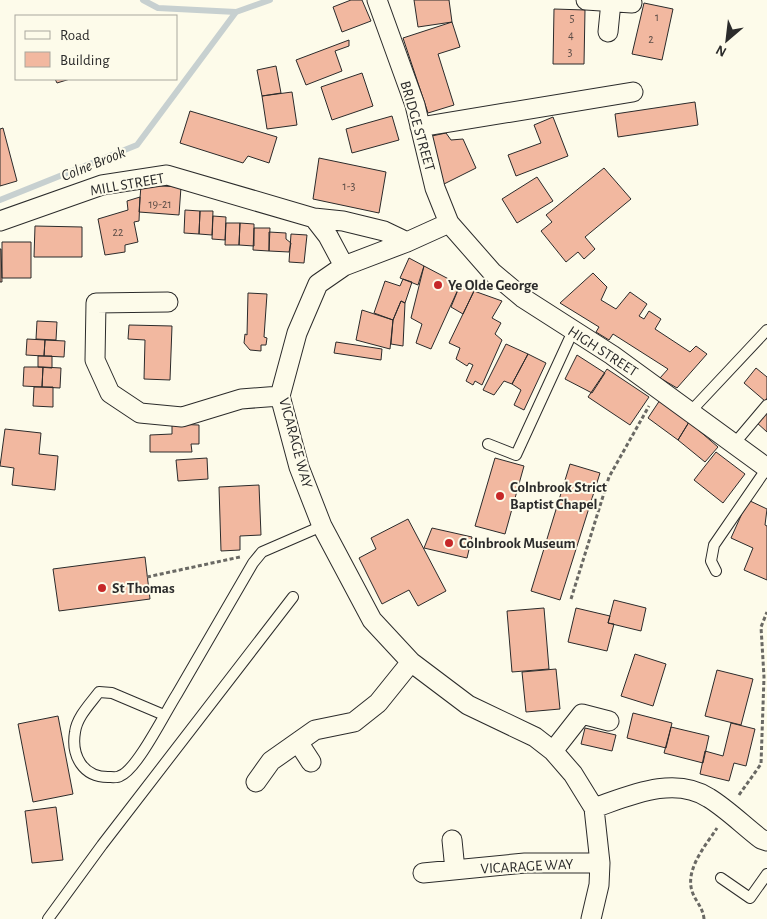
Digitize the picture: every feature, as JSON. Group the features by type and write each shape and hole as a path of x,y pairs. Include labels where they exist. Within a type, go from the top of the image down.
{"street":[{"name":"BRIDGE STREET","path":"378,0 416,106 435,188 449,223"},
{"path":"586,0 632,3"},
{"path":"608,32 611,2"},
{"path":"420,126 633,92"},
{"name":"MILL STREET","path":"0,221 102,185 168,175 314,218 343,221 384,230 407,242"},
{"path":"314,218 328,236 344,266"},
{"name":"VICARAGE WAY","path":"449,223 407,242 344,266 318,284 297,333 280,396 300,467 322,526 372,620 411,662 468,705 535,737 553,750 574,774 594,808 600,864 599,884 591,919"},
{"name":"HIGH STREET","path":"449,223 492,272 523,298 657,387 767,468"},
{"path":"168,302 96,302 94,360 110,393 140,413 182,417 241,399 280,396"},
{"path":"256,782 271,761 315,730 354,722 378,703 411,662"},
{"path":"553,750 582,714 609,721"},
{"path":"298,742 311,762"},
{"path":"594,808 644,790 680,788 708,797 760,839 767,841"},
{"path":"452,840 455,870"},
{"name":"VICARAGE WAY","path":"423,874 525,863 600,864"}],"lane":[{"path":"691,411 767,330"},
{"path":"488,444 516,455 573,331"},
{"path":"734,444 767,405"},
{"path":"716,572 711,561 711,552 714,545 767,468"},
{"path":"164,715 112,693 99,692 82,714 75,731 75,753 85,769 96,777 120,776 135,764 164,715 253,564 262,552 322,526"},
{"path":"48,919 102,845 293,597"},
{"path":"721,878 750,898 767,874"}],"path":[{"path":"571,600 609,477 657,387"},
{"path":"148,577 262,552"},
{"path":"704,919 703,909 692,890 691,878 695,862 761,764 764,676 761,627 767,612"}],"building":[{"path":"351,0 362,0 371,21 342,32 333,7"},
{"path":"414,0 449,0 452,22 418,27"},
{"path":"644,3 673,9 662,60 632,54"},
{"path":"554,9 585,10 584,64 553,64"},
{"path":"452,22 460,47 438,54 454,105 428,113 403,38"},
{"path":"349,40 349,46 335,51 342,71 306,85 296,60"},
{"path":"276,66 281,93 262,96 257,70"},
{"path":"362,73 373,106 332,120 321,87"},
{"path":"56,80 67,80 57,83"},
{"path":"292,92 297,125 267,129 262,96"},
{"path":"695,102 698,125 618,137 615,114"},
{"path":"190,111 277,137 269,163 248,156 243,163 180,143"},
{"path":"392,116 399,140 352,153 346,129"},
{"path":"553,117 568,156 516,176 508,155 541,143 534,125"},
{"path":"3,128 17,181 0,186 0,129"},
{"path":"446,133 451,140 463,139 476,168 444,184 427,137"},
{"path":"319,158 386,172 379,213 313,199"},
{"path":"604,168 631,199 585,237 595,249 584,259 578,252 566,262 541,231 552,222 546,215"},
{"path":"537,177 553,201 517,223 502,199"},
{"path":"141,185 181,187 179,215 139,212"},
{"path":"140,197 139,221 134,222 138,242 125,245 125,252 105,255 98,219 128,210 127,201"},
{"path":"185,210 200,211 199,234 184,233"},
{"path":"200,211 213,211 212,235 199,234"},
{"path":"213,216 226,217 225,240 212,239"},
{"path":"226,223 240,223 239,245 225,245"},
{"path":"240,223 254,224 254,246 239,245"},
{"path":"35,226 82,227 82,257 34,257"},
{"path":"254,228 270,228 269,251 253,250"},
{"path":"269,232 286,233 286,239 291,243 289,252 269,251"},
{"path":"291,234 307,235 304,263 289,262"},
{"path":"2,242 31,242 31,278 2,278"},
{"path":"1,249 2,282 0,282"},
{"path":"409,258 424,266 418,285 400,278"},
{"path":"424,266 460,285 431,349 416,343 422,324 411,318"},
{"path":"593,273 607,287 601,300 616,309 630,292 647,304 639,316 644,319 649,311 661,319 655,329 690,352 696,346 707,354 677,388 660,378 668,369 613,334 609,340 596,332 599,327 560,303"},
{"path":"403,279 412,282 405,303 401,301 393,320 374,313 385,281 400,286"},
{"path":"460,285 474,291 463,314 451,307"},
{"path":"474,291 502,301 492,318 501,323 495,334 502,340 482,385 475,381 473,385 466,381 473,365 469,363 467,366 456,359 460,348 449,343"},
{"path":"248,293 267,294 264,337 267,338 266,345 261,345 261,351 250,350 244,343 245,334 247,335"},
{"path":"401,301 405,303 403,346 391,344 393,320"},
{"path":"362,310 393,320 390,349 356,340"},
{"path":"37,321 57,322 56,340 36,339"},
{"path":"129,325 172,326 170,380 144,379 145,340 128,339"},
{"path":"27,339 45,340 44,356 26,355"},
{"path":"45,340 65,341 64,357 44,356"},
{"path":"336,342 382,349 381,360 334,353"},
{"path":"506,344 528,354 512,384 504,381 494,395 483,390"},
{"path":"528,354 546,363 524,410 514,405 521,390 512,384"},
{"path":"577,355 605,373 592,393 565,379"},
{"path":"38,356 52,356 52,368 38,367"},
{"path":"24,367 43,367 42,387 23,386"},
{"path":"43,367 61,368 60,388 42,387"},
{"path":"756,368 767,377 767,398 765,401 744,383"},
{"path":"607,369 649,397 630,425 588,397"},
{"path":"34,387 53,387 53,407 33,406"},
{"path":"660,400 689,422 678,440 648,418"},
{"path":"767,409 767,432 756,422"},
{"path":"689,422 718,447 705,462 678,440"},
{"path":"172,424 199,425 199,444 191,444 192,452 150,452 150,435 172,434"},
{"path":"5,429 41,433 39,454 58,456 55,490 12,485 14,468 0,466"},
{"path":"716,452 745,474 723,503 694,480"},
{"path":"207,458 208,479 178,481 176,460"},
{"name":"Colnbrook Strict Baptist Chapel","path":"495,458 524,466 505,534 475,526"},
{"path":"570,464 600,473 560,600 531,591"},
{"path":"259,485 261,535 240,536 240,550 221,551 219,487"},
{"path":"748,500 767,509 765,525 767,526 767,580 744,570 753,548 731,538"},
{"path":"408,519 446,591 418,606 409,590 382,604 359,558 376,549 371,538"},
{"name":"Colnbrook Museum","path":"432,528 472,537 467,558 424,548"},
{"name":"St Thomas","path":"145,557 150,599 59,611 53,569"},
{"path":"614,600 646,608 641,631 608,623"},
{"path":"544,608 549,669 512,672 507,611"},
{"path":"576,608 610,616 608,623 614,624 607,651 568,642"},
{"path":"635,654 666,664 653,706 621,696"},
{"path":"556,669 560,709 526,712 522,672"},
{"path":"717,670 753,679 741,725 705,716"},
{"path":"633,713 672,723 666,748 627,738"},
{"path":"58,716 73,794 33,802 18,724"},
{"path":"731,723 755,729 746,766 734,763 729,781 700,774 705,751 723,756"},
{"path":"671,727 709,736 703,763 664,753"},
{"path":"585,728 616,735 612,751 581,744"},
{"path":"56,807 63,860 32,863 25,811"}],"waterway":[{"path":"143,0 158,8 236,12"},
{"name":"Colne Brook","path":"0,200 137,145 236,12 270,0"}],"place":[{"name":"Ye Olde George","path":"438,285"},
{"name":"Colnbrook Strict Baptist Chapel","path":"500,496"},
{"name":"Colnbrook Museum","path":"449,543"},
{"name":"St Thomas","path":"102,588"}]}
